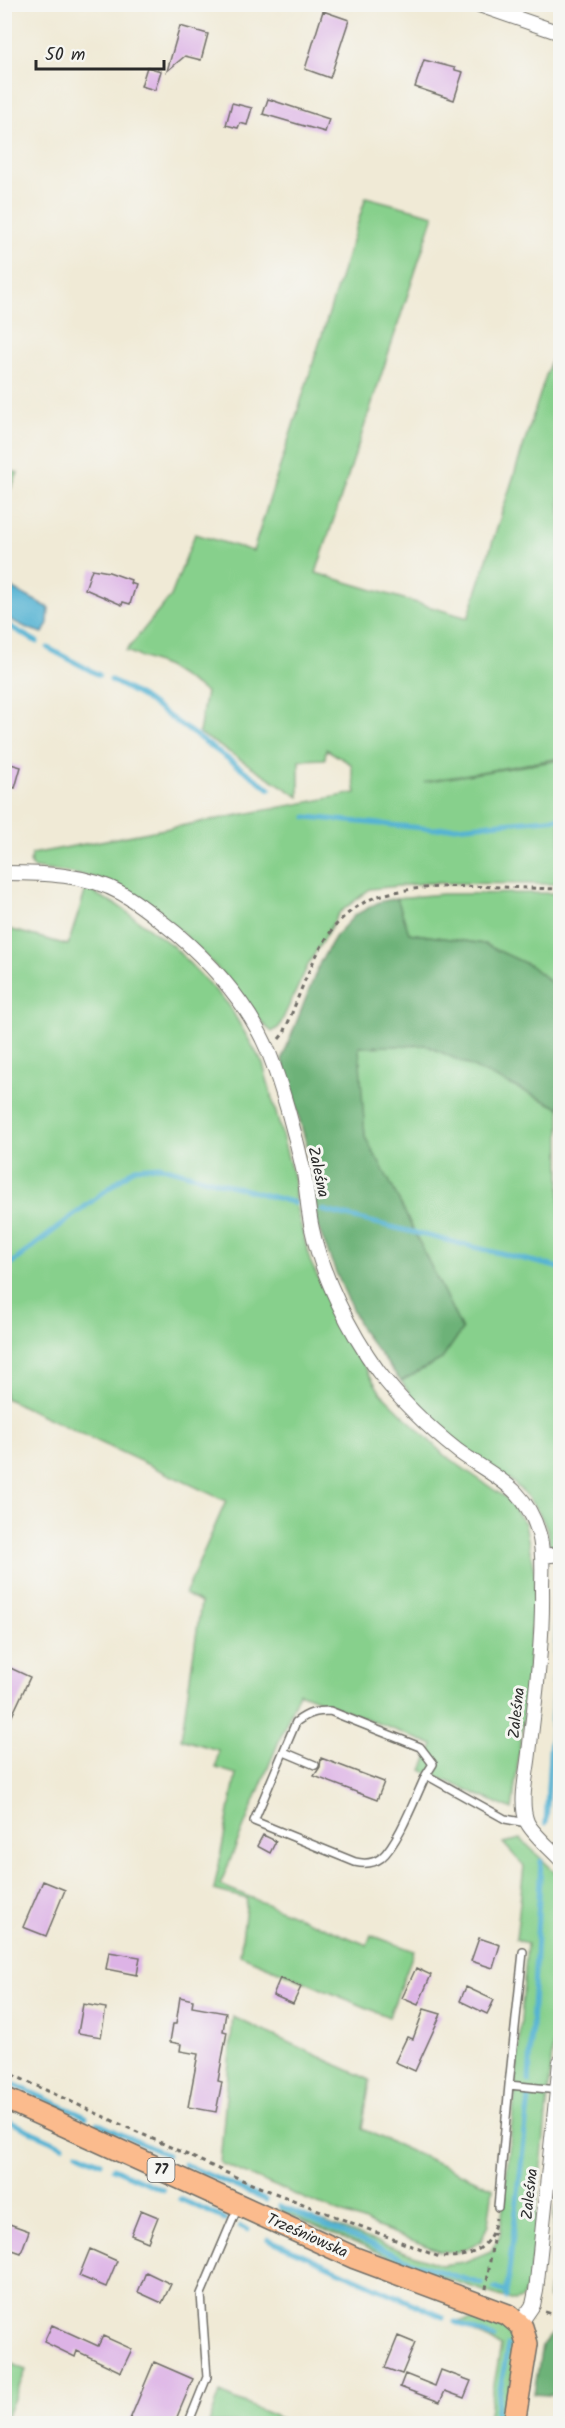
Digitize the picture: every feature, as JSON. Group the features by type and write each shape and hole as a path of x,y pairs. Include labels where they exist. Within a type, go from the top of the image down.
{"main road":[{"name":"Trześniowska","path":"4,2098 384,2270 508,2315 520,2324"},
{"path":"514,2424 528,2344 526,2333 520,2324"}],"street":[{"path":"476,4 561,33"},
{"name":"Zaleśna","path":"4,873 63,876 97,883 122,893 155,916 215,972 248,1015 268,1052 304,1173 312,1230 321,1262 333,1291 360,1341 379,1372 436,1432 459,1452 507,1483 523,1498 540,1537 542,1556 540,1660 524,1799 527,1823"},
{"path":"542,1556 561,1554"},
{"path":"527,1823 561,1859"},
{"name":"Zaleśna","path":"520,2324 532,2305 536,2291 561,2062"}],"lane":[{"path":"317,1711 330,1711 420,1748 433,1764 426,1775 390,1849 380,1859 366,1864 355,1862 254,1821 296,1722 317,1711"},
{"path":"284,1752 315,1766"},
{"path":"426,1775 505,1819 527,1823"},
{"path":"498,2207 523,1952"},
{"path":"509,2085 558,2090"},
{"path":"188,2424 207,2377 201,2294 239,2205"}],"path":[{"path":"268,1052 284,1033 322,946 337,924 353,910 380,895 423,888 561,889"},
{"path":"4,2071 249,2182 437,2256 452,2258 466,2256 486,2244 494,2231"},
{"path":"482,2305 498,2207"}],"green space":[{"path":"366,197 434,215 316,573 468,618 560,332 560,758 424,782 560,760 560,884 426,883 370,889 339,913 309,963 279,1027 272,1032 237,989 192,943 160,913 142,900 98,878 34,868 30,862 32,854 356,793 351,764 326,749 325,759 299,760 299,797 199,733 206,692 167,667 126,651 171,596 195,534 253,551"},
{"path":"4,469 18,473 5,501"},
{"path":"86,889 117,905 173,946 228,1004 263,1064 295,1184 295,1203 310,1261 348,1339 380,1392 444,1455 506,1498 525,1523 535,1576 528,1680 512,1810 422,1770 433,1745 299,1692 220,1885 367,1945 371,1935 414,1951 389,2017 240,1955 247,1899 214,1890 236,1774 216,1768 218,1750 181,1739 201,1603 185,1594 226,1501 5,1398 5,928 68,945"},
{"path":"560,893 560,990 531,966 484,944 408,933 397,898 443,894"},
{"path":"397,898 409,933 484,944 531,966 560,990 560,1108 426,1045 359,1047 365,1137 391,1184 462,1330 442,1359 401,1381 362,1331 316,1222 312,1163 282,1059 320,962 337,934 355,915 379,902"},
{"path":"426,1045 560,1108 560,1548 549,1546 548,1532 543,1520 518,1487 446,1435 422,1410 401,1381 442,1359 462,1330 391,1184 365,1137 358,1047"},
{"path":"521,1839 556,1873 560,1886 560,1972 530,2280 521,2299 514,2301 417,2269 280,2211 280,2206 441,2265 464,2262 491,2251 500,2235 515,2095 527,1944 516,1939 524,1866 503,1843"},
{"path":"233,2017 370,2080 362,2129 493,2188 488,2224 481,2242 457,2252 440,2251 220,2163"},
{"path":"555,2207 560,2209 560,2303 548,2298"},
{"path":"485,2319 505,2328 514,2342 514,2365 502,2423 487,2423 501,2346 455,2322"},
{"path":"555,2331 560,2332 560,2396 534,2394 542,2345"},
{"path":"5,2360 26,2370 5,2420"},
{"path":"220,2393 291,2423 209,2423"}],"water":[{"path":"4,584 49,608 48,623 43,633 5,617"}],"building":[{"path":"323,11 349,20 330,78 305,69"},
{"path":"180,26 208,34 201,60 185,56 167,71"},
{"path":"424,60 463,72 454,100 415,87"},
{"path":"147,67 161,71 155,90 141,86"},
{"path":"268,99 329,119 325,132 263,114"},
{"path":"232,103 252,108 247,125 240,123 238,128 226,125"},
{"path":"92,569 131,580 130,583 136,585 130,604 123,602 122,605 85,589"},
{"path":"4,762 21,767 15,788 4,785"},
{"path":"4,1665 30,1677 4,1733"},
{"path":"321,1758 384,1782 377,1800 314,1776 320,1767"},
{"path":"263,1835 276,1841 270,1853 257,1846"},
{"path":"43,1881 65,1890 46,1936 23,1927"},
{"path":"479,1938 500,1945 493,1968 471,1961"},
{"path":"109,1952 140,1957 137,1975 106,1969"},
{"path":"416,1968 431,1975 418,2005 402,1998"},
{"path":"280,1978 301,1987 293,2004 273,1995"},
{"path":"466,1987 494,2000 487,2014 460,2001"},
{"path":"180,1997 193,2000 192,2007 226,2013 223,2031 227,2032 218,2081 222,2082 216,2112 188,2107 198,2054 180,2051 181,2044 170,2042 173,2024 176,2024"},
{"path":"83,2004 106,2008 101,2037 78,2033"},
{"path":"424,2009 441,2014 415,2071 395,2062 407,2037 413,2039"},
{"path":"141,2210 158,2217 148,2242 131,2235"},
{"path":"4,2222 29,2231 21,2253 4,2247"},
{"path":"90,2249 117,2261 106,2287 79,2276"},
{"path":"146,2272 171,2284 162,2303 138,2292"},
{"path":"52,2325 98,2346 103,2336 132,2349 121,2372 77,2351 75,2357 44,2342"},
{"path":"398,2336 415,2343 402,2374 385,2368"},
{"path":"154,2362 193,2379 174,2424 128,2424"},
{"path":"441,2370 471,2381 464,2398 445,2391 440,2402 400,2387 405,2374 435,2386"}],"waterway":[{"path":"4,623 37,642"},
{"path":"48,648 99,675"},
{"path":"111,680 142,697 270,789"},
{"path":"307,817 433,829 560,818"},
{"path":"4,1269 135,1168 159,1166 295,1203"},
{"path":"322,1210 560,1268"},
{"path":"546,1823 560,1579"},
{"path":"529,2081 541,1861"},
{"path":"4,2080 86,2117"},
{"path":"506,2297 529,2097"},
{"path":"4,2119 63,2146"},
{"path":"97,2123 167,2155"},
{"path":"77,2152 101,2163"},
{"path":"184,2164 266,2200"},
{"path":"113,2168 163,2190"},
{"path":"180,2199 225,2219"},
{"path":"280,2206 419,2265 481,2284"},
{"path":"240,2226 248,2230"},
{"path":"268,2239 443,2317"},
{"path":"494,2288 506,2292"},
{"path":"455,2322 494,2338"},
{"path":"494,2424 508,2345"}]}
